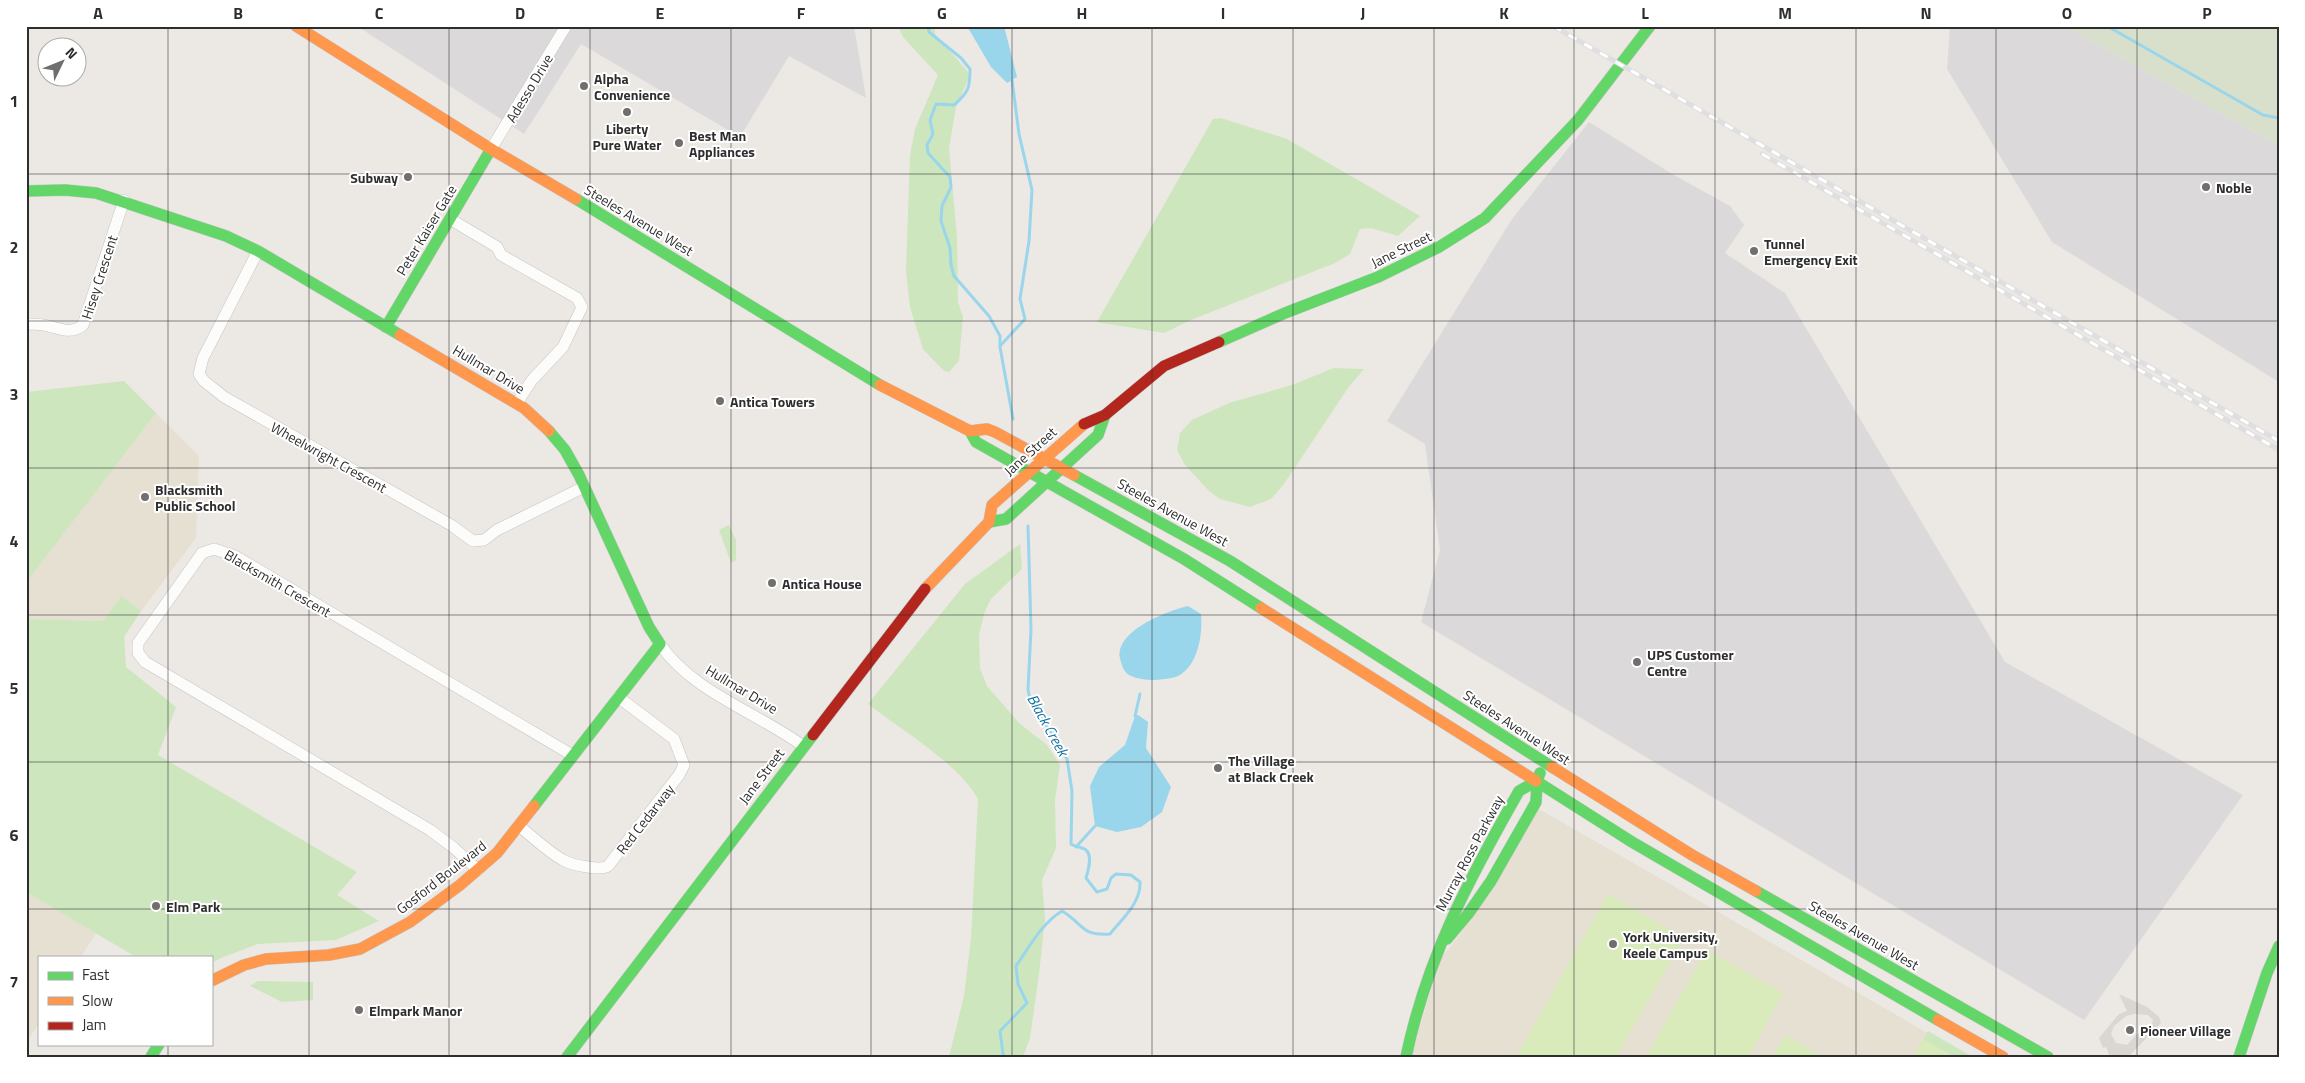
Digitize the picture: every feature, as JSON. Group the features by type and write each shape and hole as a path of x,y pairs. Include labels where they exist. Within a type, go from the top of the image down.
{"main road":[{"name":"Steeles Avenue West","path":"296,26 491,149 625,228 867,378 970,431 987,429 995,432 1230,561 1692,855 2048,1057"},
{"name":"Jane Street","path":"567,1057 912,605 938,574 989,522 992,505 1087,421 1105,415 1164,366 1285,313 1378,277 1439,248 1485,218 1584,113 1650,26"},
{"name":"Peter Kaiser Gate","path":"386,327 491,149"},
{"name":"Hullmar Drive","path":"26,191 65,190 96,192 226,236 258,251 517,403 554,435 565,450 649,627 660,644"},
{"name":"Jane Street","path":"989,522 1006,519 1098,435 1105,415"},
{"name":"Steeles Avenue West","path":"970,431 976,442 1184,559 1632,842 2003,1057"},
{"name":"Gosford Boulevard","path":"212,981 244,965 266,959 329,955 360,949 410,922 478,870 497,853 660,644"},
{"path":"1363,673 1375,655"},
{"name":"Murray Ross Parkway","path":"1439,948 1468,914 1490,881 1536,802 1537,782 1545,762"},
{"name":"Murray Ross Parkway","path":"1406,1057 1411,1027 1428,969 1439,948 1453,910 1519,792 1537,782"},
{"path":"2239,1057 2267,973 2279,946"},
{"path":"151,1057 158,1046"}],"street":[{"name":"Adesso Drive","path":"491,149 566,26"},
{"name":"Hisey Crescent","path":"26,324 44,325 69,331 79,329 83,325 124,200"},
{"path":"450,219 497,247 501,256 578,298 582,307 563,347 532,380 517,403"},
{"name":"Wheelwright Crescent","path":"258,251 203,358 199,374 204,382 224,397 451,526 473,541 484,540 497,530 584,487"},
{"name":"Blacksmith Crescent","path":"478,870 454,848 430,830 145,662 138,653 138,643 202,553 214,549 235,556 572,755"},
{"name":"Hullmar Drive","path":"660,644 667,654 698,682 782,730 803,746"},
{"name":"Red Cedarway","path":"519,826 564,861 604,869 679,775 684,765 674,740 618,697"}],"shaded area":[{"path":"357,26 854,26 866,98 789,56 740,137 581,44 524,134"},
{"path":"1950,26 2065,26 2279,146 2279,382 2052,242 1947,69"},
{"path":"1589,122 1672,174 1730,206 1744,225 1725,253 1785,293 2005,662 2243,795 2084,1020 1421,622 1440,550 1425,444 1387,421 1512,219"},
{"name":"Blacksmith Public School","path":"156,413 199,456 196,538 141,611 121,596 103,621 26,619 26,583"},
{"name":"York University, Keele Campus","path":"1537,808 1969,1057 1411,1057 1440,960 1464,929"},
{"path":"26,892 96,933 82,956 38,956 38,1025 26,1043"},
{"path":"2119,994 2147,1007 2159,1017 2161,1023 2128,1057 2110,1057 2106,1047 2103,1048 2099,1038 2119,1014 2127,1011","holes":["2134,1014 2148,1015 2153,1020 2151,1027 2136,1035 2127,1045 2116,1043 2111,1034 2114,1026 2126,1016"]}],"green space":[{"path":"898,26 934,26 935,34 968,72 969,78 956,107 949,148 957,237 958,302 963,317 959,361 949,372 944,371 923,349 910,307 906,271 910,155 915,129 938,75 903,37"},
{"path":"2065,26 2279,26 2279,146"},
{"path":"1221,118 1287,139 1420,216 1398,236 1371,228 1360,229 1350,254 1335,263 1191,320 1164,333 1097,322 1213,119"},
{"path":"1334,368 1364,369 1348,388 1284,484 1271,499 1250,507 1220,499 1208,490 1185,465 1177,450 1180,433 1192,420 1229,403 1292,385"},
{"path":"124,381 156,413 26,583 26,392"},
{"path":"729,525 736,540 736,560 731,563 719,530"},
{"path":"1020,544 1022,569 991,599 985,611 979,634 980,668 987,686 1019,723 1047,745 1060,765 1055,800 1056,848 1042,880 1045,919 1039,974 1030,1038 1023,1057 949,1057 964,996 971,938 978,799 958,773 943,760 868,704 965,584"},
{"path":"121,596 141,611 124,637 126,667 176,707 158,755 357,872 337,895 379,921 336,940 258,944 212,963 212,956 134,956 26,892 26,619 103,621"},
{"path":"1608,894 1684,938 1616,1057 1516,1057"},
{"path":"1706,950 1783,993 1748,1057 1646,1057"},
{"path":"258,981 313,982 313,1000 282,1002 250,986"},
{"path":"1928,1031 1973,1057 1913,1057"},
{"path":"1785,1035 1823,1057 1772,1057"},
{"path":"1923,1039 1955,1057 1913,1057"}],"water":[{"path":"967,26 1004,26 1017,77 1007,83 991,67"},
{"path":"1188,606 1201,614 1201,631 1195,657 1185,671 1175,677 1155,680 1138,678 1127,674 1120,658 1121,648 1126,639 1144,624 1168,612"},
{"path":"1138,715 1148,722 1146,748 1171,787 1162,812 1141,827 1117,832 1095,826 1090,786 1099,767 1125,745 1135,716"}],"waterway":[{"name":"Black Creek","path":"928,26 929,32 961,58 970,69 970,80 966,93 954,105 936,104 930,120 933,134 927,145 928,153 950,177 951,187 942,206 941,221 950,248 954,276 989,316 1000,336 1000,347 1013,419"},
{"path":"2107,26 2263,115 2279,118"},
{"path":"1000,346 1025,319 1020,299 1029,241 1032,190 1019,134 1012,80"},
{"name":"Black Creek","path":"1005,1057 1000,1031 1027,1003 1018,984 1016,966 1036,936 1048,922 1062,911 1087,931 1110,934 1134,904 1140,882 1131,875 1116,874 1111,878 1107,889 1097,892 1086,878 1089,864 1088,853 1085,849 1071,844 1072,791 1067,759 1030,699 1028,690 1031,629 1028,526"},
{"path":"1135,716 1140,694"},
{"path":"1076,847 1095,826"}],"railway":[{"path":"1553,26 2279,441"},
{"path":"1762,154 2279,450"}],"traffic: fast":[{"path":"1219,342 1285,313 1378,277 1439,247 1485,218 1578,120 1650,26"},
{"path":"386,327 491,149"},
{"path":"26,191 65,190 96,193 226,236 258,251 400,335"},
{"path":"576,199 880,385"},
{"path":"989,522 1006,519 1098,435 1105,415"},
{"path":"534,806 660,644 649,627 579,475 565,450 549,431"},
{"path":"970,431 976,442 1184,559 1261,608"},
{"path":"1074,475 1230,561 1552,767"},
{"path":"567,1057 813,735"},
{"path":"1447,939 1468,914 1491,881 1536,802 1537,781 1540,773"},
{"path":"1536,781 1632,842 1938,1020"},
{"path":"1406,1057 1425,986 1467,887 1519,791 1537,781"},
{"path":"1756,891 2048,1057"},
{"path":"2239,1057 2267,973 2279,946"},
{"path":"151,1057 158,1046"}],"traffic: slow":[{"path":"296,26 491,149 576,199"},
{"path":"400,335 524,408 549,431"},
{"path":"880,385 970,431 987,429 995,432 1074,475"},
{"path":"925,589 989,522 992,505 1084,424"},
{"path":"1261,608 1536,781"},
{"path":"1552,767 1692,855 1756,891"},
{"path":"212,981 244,965 266,959 329,955 360,949 410,922 460,885 497,853 534,806"},
{"path":"1938,1020 2003,1057"}],"traffic: jam":[{"path":"1084,424 1105,415 1164,366 1219,342"},
{"path":"813,735 925,589"}],"place":[{"name":"Alpha Convenience","path":"584,86"},
{"name":"Liberty Pure Water","path":"627,112"},
{"name":"Best Man Appliances","path":"679,143"},
{"name":"Subway","path":"408,177"},
{"name":"Noble","path":"2206,187"},
{"name":"Tunnel Emergency Exit","path":"1754,251"},
{"name":"Antica Towers","path":"720,401"},
{"name":"Blacksmith Public School","path":"145,497"},
{"name":"Antica House","path":"772,583"},
{"name":"UPS Customer Centre","path":"1637,662"},
{"name":"The Village at Black Creek","path":"1218,768"},
{"name":"Elm Park","path":"156,906"},
{"name":"York University, Keele Campus","path":"1613,944"},
{"name":"Elmpark Manor","path":"359,1010"},
{"name":"Pioneer Village","path":"2130,1030"}]}
